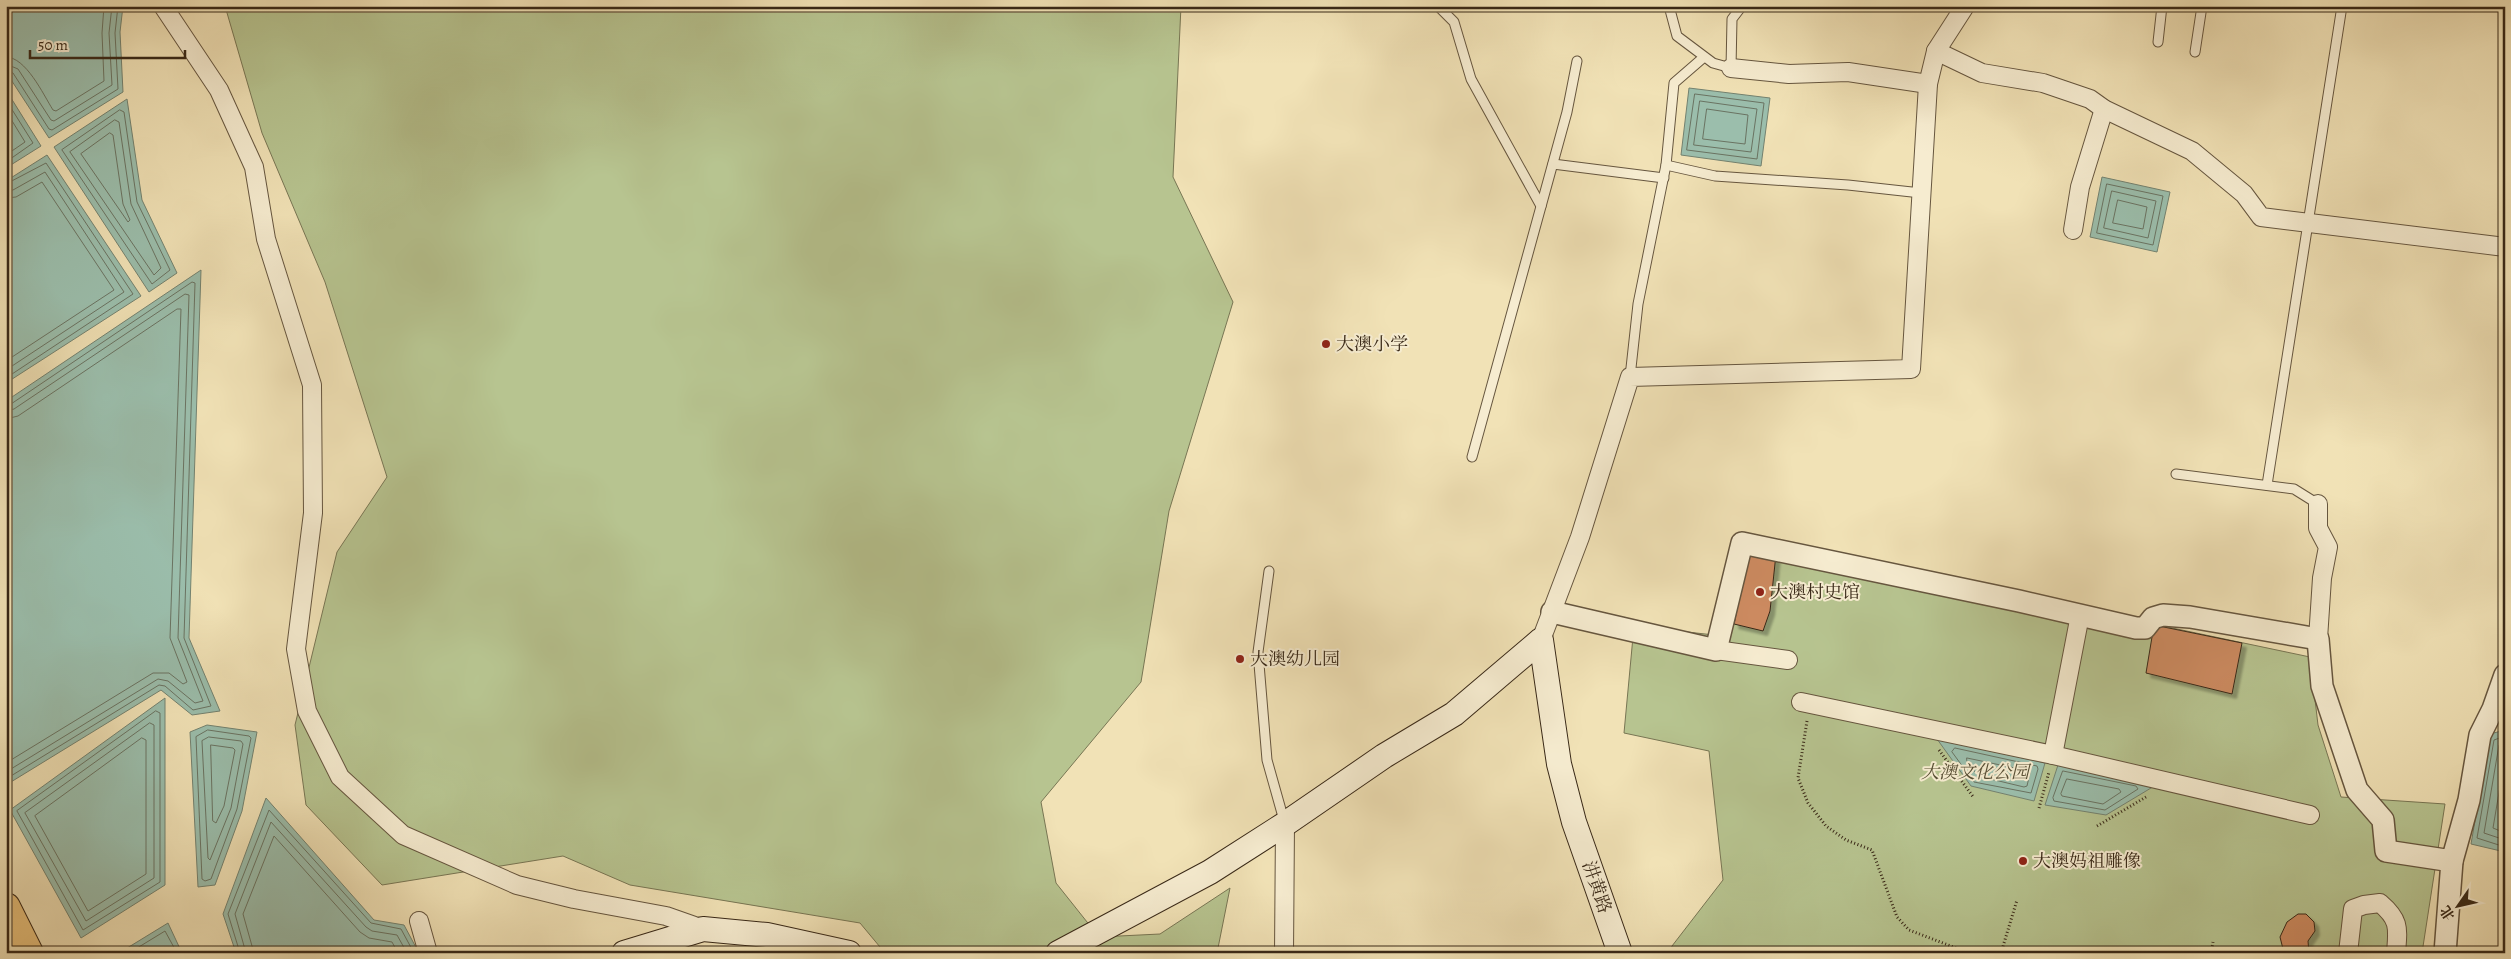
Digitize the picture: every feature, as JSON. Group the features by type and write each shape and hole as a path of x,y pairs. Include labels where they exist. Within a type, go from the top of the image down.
{"highway":[{"path":"6,907 29,953"}],"main road":[{"path":"1058,953 1210,872 1285,824 1384,756 1454,714 1541,640"},
{"name":"汫黄路","path":"1541,640 1559,764 1574,822 1620,953"},
{"path":"624,953 703,929 767,935 849,953"}],"street":[{"path":"163,6 219,90 254,167 266,239 312,385 313,513 296,649 307,712 340,777 403,835 517,885 574,899 666,916 703,929"},
{"path":"1541,640 1580,537 1630,377 1911,369 1928,84 1936,51 1965,6"},
{"path":"1936,51 1982,73 2043,83 2090,99 2104,110 2192,152 2244,194 2261,217 2307,221 2505,247"},
{"path":"1731,68 1790,74 1848,72 1928,84"},
{"path":"2073,230 2080,187 2104,110"},
{"path":"2318,504 2318,528 2328,547 2322,578 2318,639 2322,686 2357,790 2383,820 2386,851 2452,861"},
{"path":"1716,650 1742,543 2136,628 2145,628 2152,618 2163,615 2190,616 2318,639"},
{"path":"1552,612 1716,650 1788,660"},
{"path":"2053,755 2080,615"},
{"path":"2445,953 2452,861 2469,800 2480,734 2505,675"},
{"path":"1805,703 2053,755 2310,815"},
{"path":"1284,953 1285,824"},
{"path":"2348,953 2353,909 2364,905 2380,903 2392,913 2399,926 2396,953"},
{"path":"419,921 428,953"}],"lane":[{"path":"1438,6 1454,22 1471,79 1541,206"},
{"path":"1669,6 1677,36 1713,63 1731,68 1732,18 1742,6"},
{"path":"2158,42 2162,6"},
{"path":"2196,52 2202,6"},
{"path":"2267,486 2342,6"},
{"path":"1630,377 1638,304 1666,165 1674,83 1704,57"},
{"path":"1472,458 1567,112 1578,61"},
{"path":"1553,164 1664,178"},
{"path":"1666,165 1715,176 1848,185 1921,193"},
{"path":"2176,474 2294,489 2318,504"},
{"path":"1269,571 1258,652 1267,760 1285,824"}],"path":[{"path":"1805,703 1798,778 1808,803 1826,826 1846,840 1872,850 1896,917 1909,930 1969,953"},
{"path":"1922,728 1974,798"},
{"path":"2097,826 2172,783"},
{"path":"2039,808 2045,785"},
{"path":"2002,953 2016,900"},
{"path":"2211,953 2213,942"}],"green space":[{"path":"225,6 1181,6 1173,177 1233,302 1169,511 1141,682 1041,802 1056,883 1099,937 1160,934 1230,888 1217,953 885,953 860,923 630,885 563,856 382,885 306,805 295,725 337,552 387,477 325,282 262,133"},
{"name":"大澳文化公园","path":"1740,537 2310,657 2318,725 2341,797 2445,804 2422,953 1670,953 1672,946 1723,880 1709,751 1624,733 1634,626 1714,635"}],"water":[{"path":"6,6 123,6 120,32 123,92 49,138 6,72"},
{"path":"1689,88 1770,98 1761,166 1681,155"},
{"path":"6,90 41,146 6,168"},
{"path":"127,99 142,200 177,273 149,292 54,147"},
{"path":"47,155 141,296 6,383 6,181"},
{"path":"2102,177 2170,192 2157,252 2090,237"},
{"path":"201,270 189,638 220,711 192,715 161,690 6,785 6,401"},
{"path":"165,698 165,885 81,938 10,810"},
{"path":"207,725 257,732 242,811 215,885 198,887 190,732"},
{"path":"2505,730 2505,852 2471,844 2490,734"},
{"path":"1937,739 2045,763 2034,801 1971,786"},
{"path":"2058,765 2156,785 2106,815 2045,805"},
{"path":"266,798 374,920 404,925 419,953 236,953 223,914"},
{"path":"168,923 182,953 119,953"}],"building":[{"path":"1749,551 1776,554 1770,611 1763,631 1734,624"},
{"path":"2154,625 2242,643 2232,694 2146,673"},
{"path":"2298,914 2306,914 2314,922 2315,931 2308,941 2309,953 2284,953 2280,937 2287,922"}],"place":[{"name":"大澳小学","path":"1326,344"},
{"name":"大澳村史馆","path":"1760,592"},
{"name":"大澳幼儿园","path":"1240,659"},
{"name":"大澳妈祖雕像","path":"2023,861"}]}
